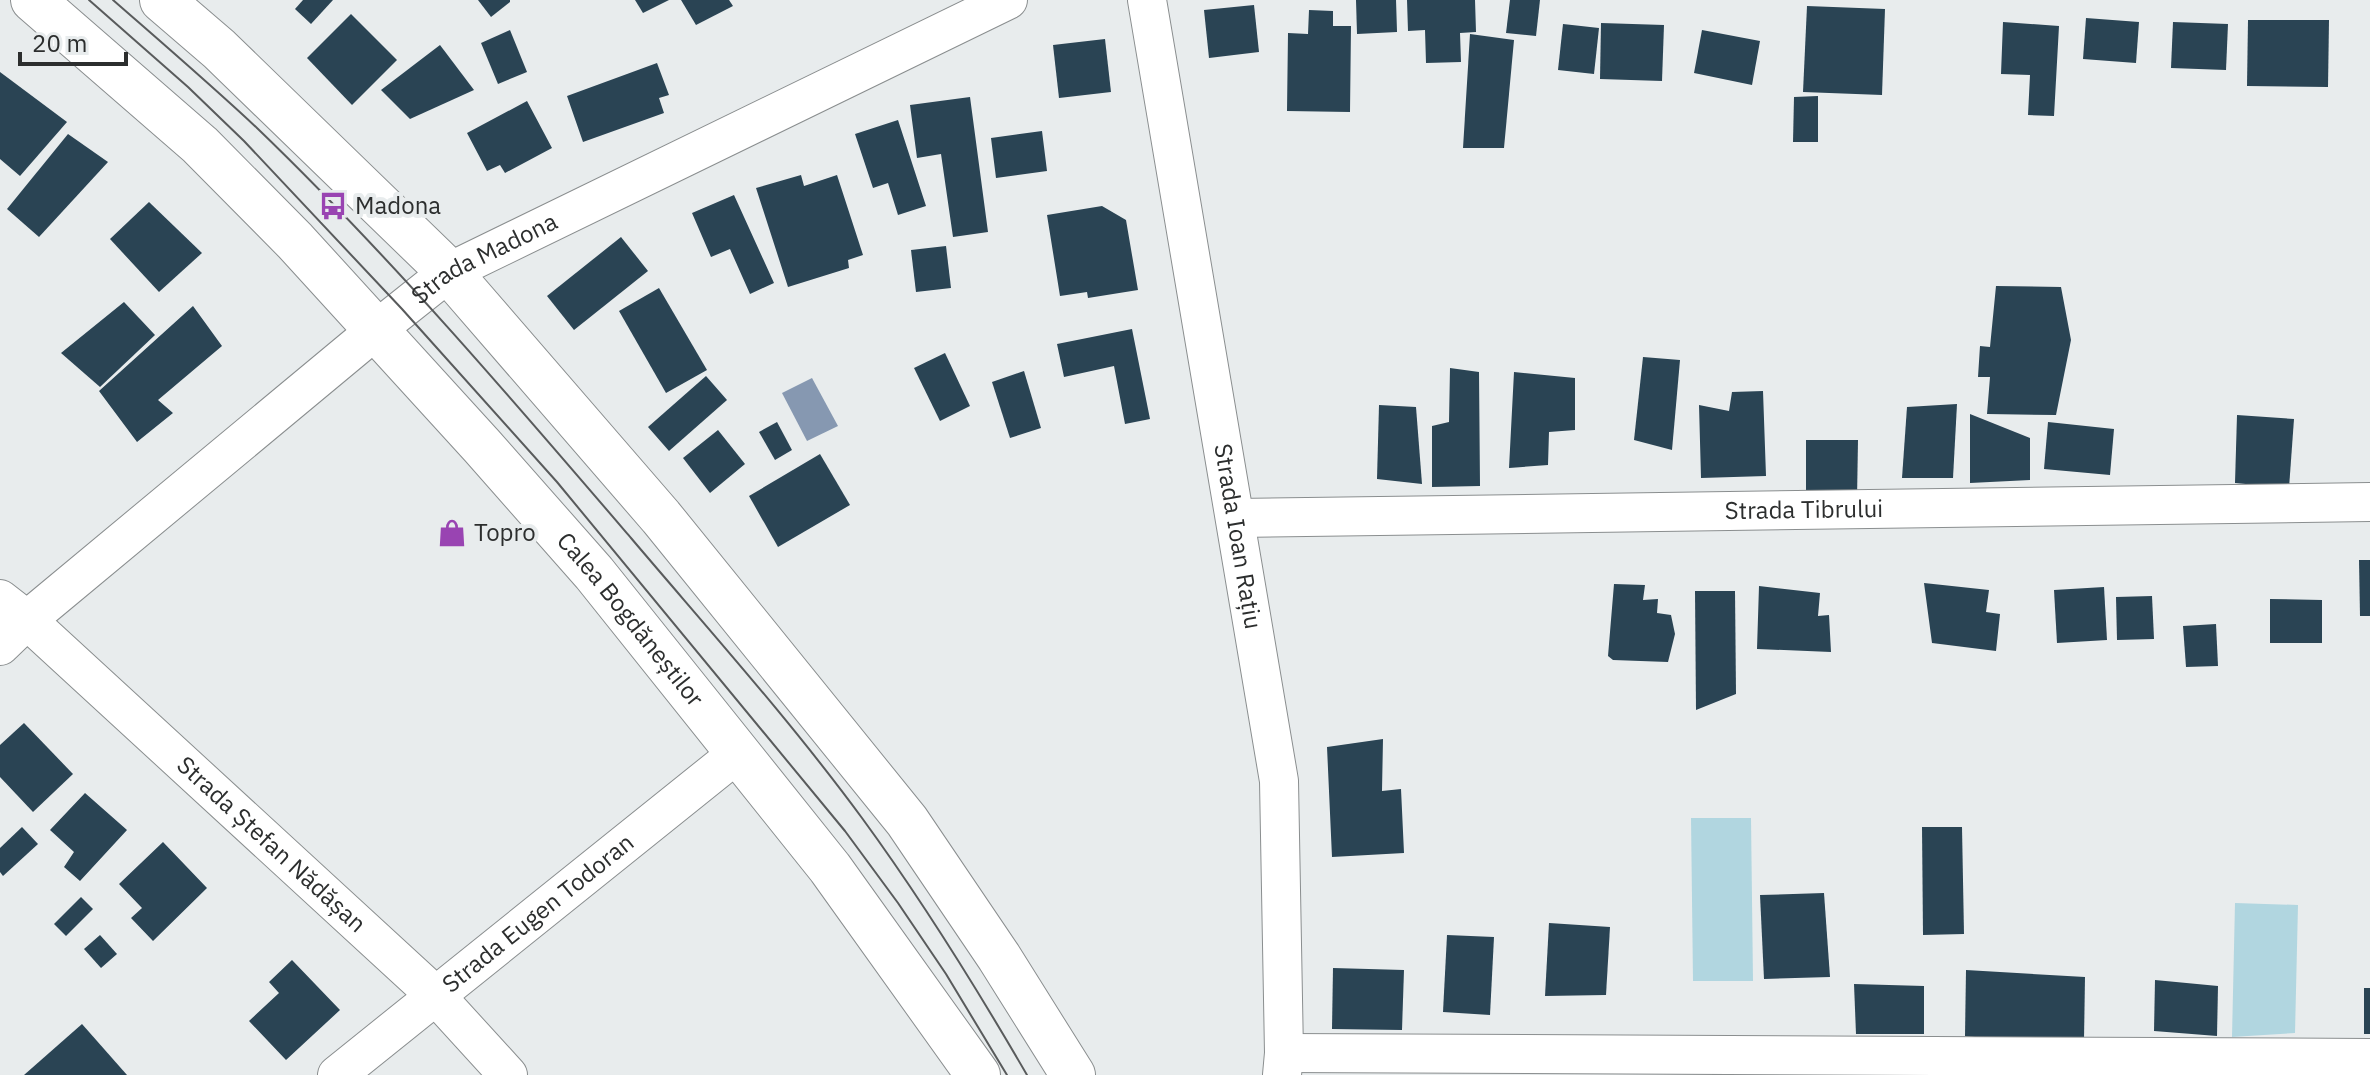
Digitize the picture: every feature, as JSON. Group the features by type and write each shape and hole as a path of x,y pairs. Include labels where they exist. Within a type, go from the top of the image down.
{"main road":[{"name":"Calea Bogdăneștilor","path":"33,0 200,145 295,241 594,573 830,868 978,1075"},
{"path":"162,0 230,59 449,272 661,517 907,821 999,957 1073,1075"}],"street":[{"name":"Strada Madona","path":"0,646 14,609 449,272 1008,0"},
{"name":"Strada Ioan Rațiu","path":"1147,0 1279,781 1283,1064"},
{"name":"Strada Tibrului","path":"1236,518 2370,502"},
{"name":"Strada Ștefan Nădășan","path":"14,609 435,995 508,1075"},
{"name":"Strada Eugen Todoran","path":"337,1075 738,753"},
{"path":"1283,1064 2370,1058"}],"shaded area":[{"path":"812,378 838,426 807,441 782,393"},
{"path":"1691,818 1751,818 1753,981 1693,981"},
{"path":"2235,903 2298,905 2295,1033 2232,1037"}],"building":[{"path":"303,0 333,0 311,24 295,9"},
{"path":"478,0 510,0 510,2 491,17"},
{"path":"635,0 669,0 643,13"},
{"path":"681,0 729,0 733,6 696,25"},
{"path":"1356,0 1396,0 1397,32 1357,34"},
{"path":"1407,0 1475,0 1476,32 1460,33 1461,62 1426,63 1425,30 1408,31"},
{"path":"1510,0 1540,0 1536,36 1506,33"},
{"path":"1254,5 1259,52 1209,58 1204,10"},
{"path":"1807,6 1885,9 1882,95 1803,92"},
{"path":"1309,10 1333,11 1333,26 1351,26 1350,112 1287,111 1288,33 1308,34"},
{"path":"351,14 397,60 352,105 307,58"},
{"path":"2086,18 2139,22 2136,63 2083,59"},
{"path":"2248,20 2329,20 2328,87 2247,86"},
{"path":"2003,22 2059,26 2054,116 2028,115 2030,75 2001,74"},
{"path":"2173,22 2228,24 2226,70 2171,68"},
{"path":"1601,23 1664,25 1662,81 1600,79"},
{"path":"1563,24 1599,28 1594,74 1558,70"},
{"path":"510,30 527,72 498,84 481,43"},
{"path":"1702,30 1760,41 1752,85 1694,73"},
{"path":"1470,34 1514,40 1504,148 1463,148"},
{"path":"1105,39 1111,92 1059,98 1053,45"},
{"path":"440,45 474,90 410,119 381,90"},
{"path":"657,63 669,95 659,98 664,113 583,142 567,96"},
{"path":"0,72 67,122 20,176 0,159"},
{"path":"1818,96 1818,142 1793,142 1794,97"},
{"path":"970,97 988,232 953,237 941,154 917,158 910,105"},
{"path":"527,101 552,148 505,173 500,165 487,171 467,133"},
{"path":"898,120 926,206 898,215 888,183 873,188 855,134"},
{"path":"1042,131 1047,171 996,178 991,138"},
{"path":"68,134 108,162 39,237 7,209"},
{"path":"801,175 804,186 837,175 863,255 848,260 849,268 788,287 756,188"},
{"path":"734,195 774,283 750,294 730,249 711,257 692,213"},
{"path":"149,202 202,253 159,292 110,239"},
{"path":"1102,206 1126,220 1138,290 1088,298 1087,292 1060,296 1047,215"},
{"path":"621,237 648,271 574,330 547,296"},
{"path":"946,246 951,288 916,292 911,250"},
{"path":"1996,286 2061,287 2071,340 2056,415 1987,414 1990,377 1978,377 1980,346 1990,347"},
{"path":"659,288 707,370 666,393 619,311"},
{"path":"124,302 155,335 100,387 61,353"},
{"path":"193,306 222,346 158,400 173,413 137,442 99,391"},
{"path":"1132,329 1150,419 1125,424 1114,366 1064,377 1057,344"},
{"path":"945,353 970,406 940,421 914,368"},
{"path":"1643,357 1680,360 1672,450 1634,440"},
{"path":"1450,368 1479,372 1480,486 1432,487 1432,426 1449,422"},
{"path":"1024,371 1041,428 1010,438 992,382"},
{"path":"1514,372 1575,378 1575,430 1549,432 1548,465 1509,468"},
{"path":"706,376 727,400 669,451 648,427"},
{"path":"1763,391 1766,476 1701,478 1699,405 1729,411 1732,392"},
{"path":"1957,404 1953,478 1902,478 1907,407"},
{"path":"1379,405 1416,407 1422,484 1377,479"},
{"path":"1970,414 2030,438 2030,480 1970,483"},
{"path":"2237,415 2294,419 2289,488 2235,483"},
{"path":"777,422 792,450 775,460 759,432"},
{"path":"2048,422 2114,429 2110,475 2044,469"},
{"path":"718,430 745,464 710,493 683,458"},
{"path":"1806,440 1858,440 1857,499 1806,503"},
{"path":"820,454 850,505 778,547 749,496"},
{"path":"2359,560 2370,560 2370,616 2360,616"},
{"path":"1924,583 1989,590 1986,612 2000,614 1996,651 1932,643"},
{"path":"1614,584 1645,585 1643,600 1658,599 1657,613 1671,615 1675,634 1668,662 1613,660 1608,656"},
{"path":"1759,586 1820,593 1818,616 1829,615 1831,652 1757,649"},
{"path":"2104,587 2107,640 2057,643 2054,590"},
{"path":"1695,591 1735,591 1736,694 1696,710"},
{"path":"2152,596 2154,639 2117,640 2116,597"},
{"path":"2270,599 2322,600 2322,643 2270,643"},
{"path":"2216,624 2218,666 2186,667 2183,626"},
{"path":"24,723 73,774 33,812 0,777 0,745"},
{"path":"1383,739 1382,791 1401,789 1404,853 1332,857 1327,747"},
{"path":"85,793 127,830 80,881 64,867 74,852 50,830"},
{"path":"22,827 38,844 3,876 0,872 0,848"},
{"path":"1922,827 1962,827 1964,934 1923,935"},
{"path":"163,842 207,888 153,941 131,918 142,908 119,884"},
{"path":"1824,893 1830,977 1764,979 1760,895"},
{"path":"81,897 93,909 66,936 54,924"},
{"path":"1549,923 1610,927 1606,995 1545,996"},
{"path":"100,935 117,954 101,968 84,949"},
{"path":"1447,935 1494,937 1490,1015 1443,1012"},
{"path":"292,960 340,1010 286,1060 249,1021 279,993 269,982"},
{"path":"1333,968 1404,970 1402,1030 1332,1029"},
{"path":"1966,970 2085,977 2084,1040 2024,1042 1965,1036"},
{"path":"2155,980 2218,986 2217,1036 2154,1031"},
{"path":"1854,984 1924,986 1924,1034 1856,1034"},
{"path":"2364,988 2370,988 2370,1034 2364,1034"},
{"path":"82,1024 127,1075 24,1075"}],"tram line":[{"path":"89,0 244,141 402,309 557,482 845,831 946,974 1007,1075"},
{"path":"113,0 257,128 354,226 495,381 719,641 835,782 884,849 948,944 1027,1075"}],"place":[{"name":"Madona","path":"333,206"},
{"name":"Topro","path":"452,533"}]}
